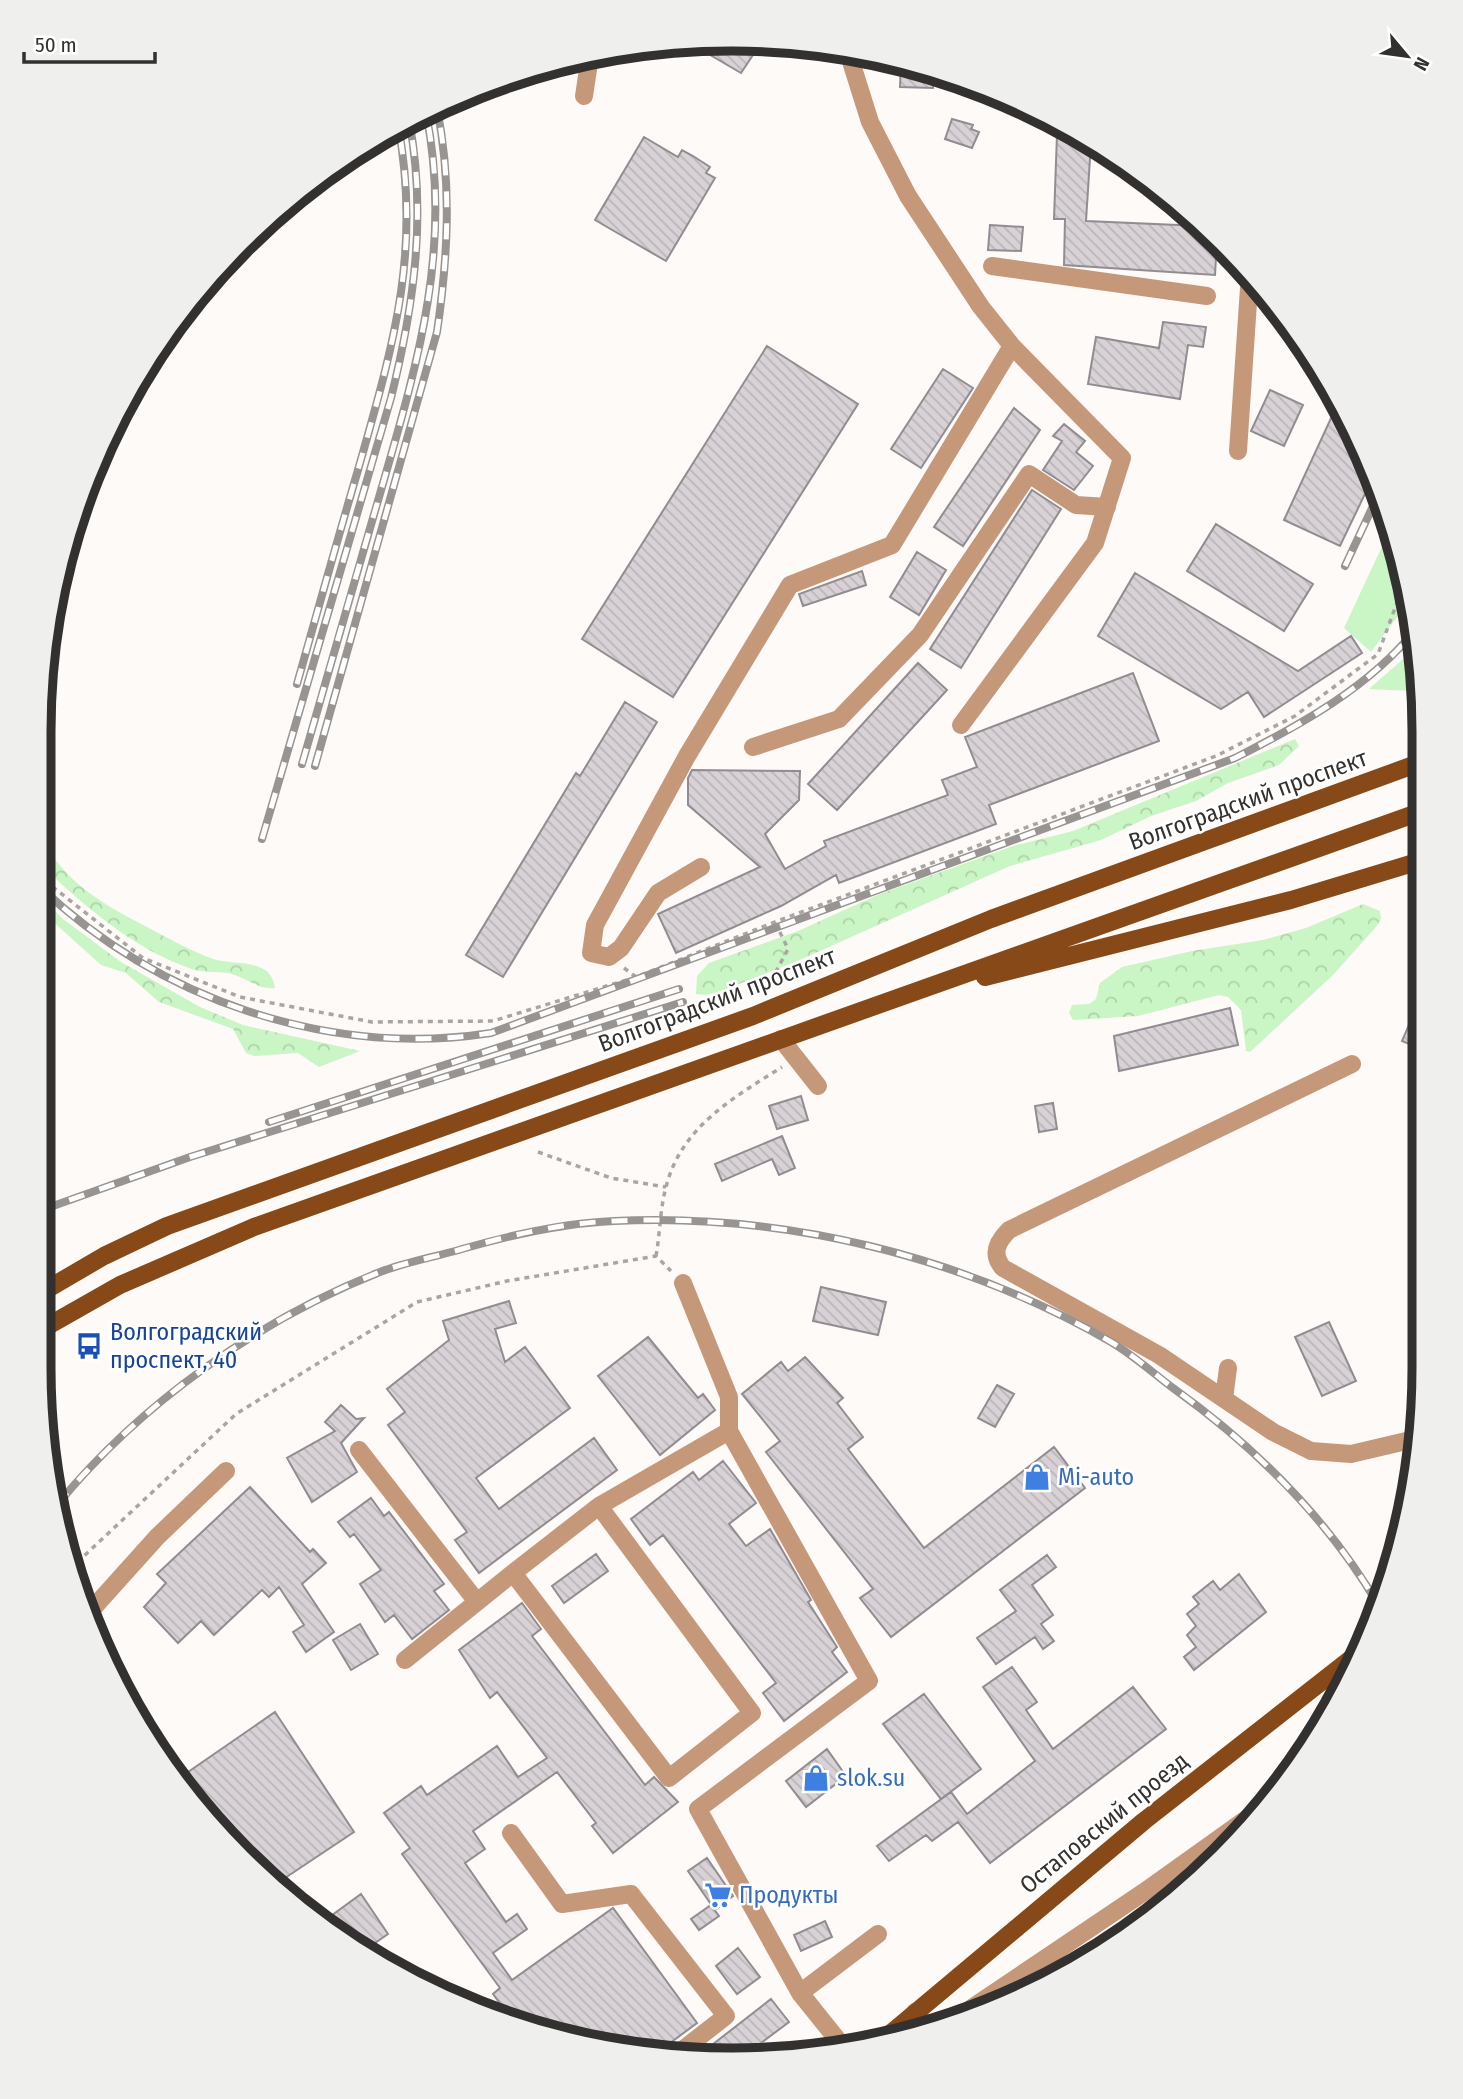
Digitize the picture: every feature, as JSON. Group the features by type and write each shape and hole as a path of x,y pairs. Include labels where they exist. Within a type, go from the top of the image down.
{"main road":[{"name":"Волгоградский проспект","path":"51,1287 104,1256 167,1226 753,1016 991,919 1412,766"},
{"path":"51,1324 120,1285 254,1227 1412,814"},
{"path":"880,1003 1291,900 1412,864"},
{"name":"Остаповский проезд","path":"897,2027 1144,1821 1344,1665"}],"lane":[{"path":"851,62 870,121 908,195 981,307 1012,346 1122,458 1095,543 961,725"},
{"path":"584,96 588,66"},
{"path":"992,266 1207,296"},
{"path":"1238,451 1249,290"},
{"path":"701,867 658,893 621,948 609,957 590,953 595,925 680,768 790,585 892,545 1012,346"},
{"path":"753,747 839,719 920,635 1029,474 1076,505 1107,507"},
{"path":"781,1039 818,1086"},
{"path":"1352,1064 1009,1230 1000,1239 996,1250 997,1261 1003,1268 1159,1355 1273,1432 1311,1451 1352,1454 1408,1441"},
{"path":"683,1283 729,1397 729,1431 869,1681 698,1809 800,1993 837,2039"},
{"path":"1224,1399 1228,1368"},
{"path":"405,1660 599,1506 729,1431"},
{"path":"359,1450 477,1602"},
{"path":"95,1606 157,1538 226,1471"},
{"path":"513,1573 669,1778 752,1713 599,1506"},
{"path":"985,1999 1232,1828"},
{"path":"511,1833 562,1904 631,1894 726,2016 686,2047"},
{"path":"800,1993 878,1934"},
{"path":"915,2012 923,2020"}],"path":[{"path":"51,885 143,958 240,997 372,1022 493,1021 636,977 1216,756 1295,716 1378,654 1399,598"},
{"path":"771,981 788,949 775,922"},
{"path":"656,1256 666,1187 687,1140 722,1105 795,1058"},
{"path":"538,1152 611,1178 666,1187"},
{"path":"656,1256 683,1283"},
{"path":"79,1560 236,1414 417,1302 507,1281 656,1256"}],"green space":[{"path":"1385,541 1401,612 1371,652 1344,628"},
{"path":"1407,655 1411,691 1369,689"},
{"path":"1295,739 1299,746 1279,765 1228,783 1196,801 1151,816 1101,840 1010,866 802,959 724,990 706,995 696,994 697,976 709,963 798,931 880,894 1013,846 1073,831"},
{"path":"51,855 85,890 112,908 213,959 260,967 272,978 275,988 259,986 230,974 192,969 170,960 129,938 51,874"},
{"path":"1363,904 1380,911 1381,919 1376,927 1333,975 1250,1052 1246,1051 1241,1010 1228,997 1219,995 1138,1016 1073,1020 1069,1013 1072,1005 1089,1004 1096,999 1100,983 1122,967 1192,951 1263,940 1306,928"},
{"path":"51,907 121,962 200,1007 243,1025 360,1051 319,1067 298,1053 255,1056 246,1053 233,1029 159,1002 126,973 101,965 51,920"}],"building":[{"path":"705,52 755,52 741,73"},
{"path":"901,72 933,82 933,88 900,87"},
{"path":"952,119 973,125 971,129 979,132 972,148 945,139"},
{"path":"1057,134 1090,153 1086,221 1186,225 1216,254 1215,275 1064,265 1065,219 1054,219"},
{"path":"644,137 678,157 682,150 693,156 710,167 706,173 715,178 666,261 595,220"},
{"path":"990,225 1023,227 1021,251 988,250"},
{"path":"1163,322 1206,327 1203,347 1188,345 1180,399 1088,384 1096,337 1159,348"},
{"path":"767,346 858,404 673,697 582,639"},
{"path":"943,369 973,388 921,468 891,449"},
{"path":"1270,390 1303,405 1284,446 1251,431"},
{"path":"1014,408 1040,430 963,546 934,527"},
{"path":"1333,414 1367,490 1340,546 1284,520"},
{"path":"1064,424 1085,441 1076,452 1093,466 1074,490 1043,470 1062,441 1053,436"},
{"path":"1032,490 1061,509 961,668 930,649"},
{"path":"1216,524 1313,584 1284,631 1187,571"},
{"path":"917,552 946,570 919,615 890,597"},
{"path":"862,571 866,585 803,606 799,594"},
{"path":"1135,573 1298,671 1351,636 1362,653 1264,717 1248,692 1221,709 1098,636"},
{"path":"918,663 947,690 837,810 808,784"},
{"path":"1133,673 1159,741 989,805 996,824 839,883 836,875 781,906 676,953 658,914 760,867 688,805 688,778 692,770 800,771 799,800 765,834 785,869 826,846 824,841 948,795 942,780 977,767 965,737"},
{"path":"625,702 657,722 503,977 466,955 576,773 580,776"},
{"path":"1230,1008 1238,1045 1119,1071 1114,1036"},
{"path":"1412,1018 1412,1045 1402,1041"},
{"path":"801,1096 808,1120 777,1129 769,1106"},
{"path":"1053,1103 1057,1129 1039,1132 1035,1106"},
{"path":"782,1136 795,1168 779,1175 772,1159 722,1181 715,1164"},
{"path":"821,1287 886,1302 878,1335 813,1321"},
{"path":"509,1301 516,1323 495,1329 505,1362 525,1347 570,1408 476,1478 499,1509 594,1438 617,1470 479,1573 455,1540 467,1532 388,1425 405,1412 387,1389 449,1340 443,1321"},
{"path":"1329,1322 1356,1381 1322,1396 1295,1337"},
{"path":"648,1337 698,1398 703,1394 715,1410 660,1455 598,1376"},
{"path":"805,1357 843,1398 837,1403 863,1437 848,1449 924,1548 1054,1447 1085,1488 891,1637 860,1598 873,1589 766,1452 780,1441 742,1394 781,1362 788,1371"},
{"path":"997,1385 1014,1394 995,1427 978,1418"},
{"path":"341,1405 356,1419 364,1418 341,1443 357,1472 312,1502 287,1458 335,1431 325,1422"},
{"path":"723,1461 756,1503 729,1524 746,1546 770,1529 811,1600 808,1602 837,1647 832,1652 847,1672 784,1721 763,1693 776,1683 663,1535 650,1545 631,1519 693,1472 699,1480"},
{"path":"250,1487 310,1552 313,1549 326,1563 302,1584 334,1632 306,1652 293,1632 304,1625 279,1587 269,1597 262,1590 214,1635 201,1621 178,1643 144,1607 166,1583 157,1574"},
{"path":"371,1498 384,1516 389,1512 444,1584 434,1591 449,1610 412,1639 394,1615 385,1622 360,1584 381,1570 354,1534 350,1537 338,1522"},
{"path":"596,1554 608,1571 564,1603 552,1586"},
{"path":"1047,1555 1056,1567 1032,1585 1053,1615 1041,1624 1054,1641 1043,1649 1035,1637 996,1664 977,1638 1016,1611 1000,1590"},
{"path":"1239,1574 1266,1612 1194,1670 1184,1657 1196,1647 1187,1635 1196,1626 1187,1614 1199,1604 1193,1597 1213,1581 1220,1590"},
{"path":"522,1603 541,1629 532,1636 645,1785 654,1777 678,1802 613,1853 592,1826 596,1823 557,1772 473,1831 485,1849 465,1863 506,1922 517,1914 527,1929 493,1953 512,1980 613,1908 697,2023 668,2045 599,2035 555,2025 504,2008 493,1994 500,1988 402,1854 410,1848 384,1813 421,1786 427,1795 497,1746 518,1777 547,1758 497,1692 490,1698 459,1650"},
{"path":"360,1624 378,1654 351,1670 333,1640"},
{"path":"1012,1667 1037,1702 1026,1710 1053,1749 1133,1687 1166,1729 990,1863 958,1822 932,1841 926,1835 889,1861 877,1846 951,1792 967,1814 1035,1761 983,1687"},
{"path":"924,1694 981,1769 941,1799 883,1724"},
{"path":"275,1712 354,1832 283,1879 250,1849 185,1774"},
{"name":"slok.su","path":"827,1749 846,1776 806,1807 786,1781"},
{"path":"707,1858 733,1896 715,1910 688,1871"},
{"path":"361,1894 388,1934 372,1945 330,1917"},
{"path":"711,1905 719,1916 699,1930 691,1919"},
{"path":"825,1921 832,1937 801,1951 794,1935"},
{"path":"738,1948 760,1977 737,1994 716,1966"},
{"path":"771,1999 789,2022 755,2047 709,2047"}],"railway":[{"path":"315,766 437,332 447,220 445,164 439,117"},
{"path":"302,764 417,359 433,263 436,214 427,122"},
{"path":"262,839 399,363 412,294 417,225 417,190 411,131"},
{"path":"297,684 382,383 400,300 407,216 400,137"},
{"path":"1345,566 1373,506"},
{"path":"51,896 86,926 137,960 191,989 248,1011 307,1027 368,1036 429,1038 491,1033 1235,758 1333,703 1356,687 1406,641"},
{"path":"269,1122 679,989"},
{"path":"51,1207 190,1157 683,1002"},
{"path":"64,1498 125,1433 204,1369 290,1314 380,1272 499,1239 575,1224 678,1220 743,1224 871,1246 933,1264 995,1286 1054,1312 1111,1342 1203,1410 1287,1486 1337,1543 1372,1595"}],"place":[{"name":"Волгоградский проспект, 40","path":"89,1346"},
{"name":"Mi-auto","path":"1037,1477"},
{"name":"slok.su","path":"816,1778"},
{"name":"Продукты","path":"718,1895"}]}
